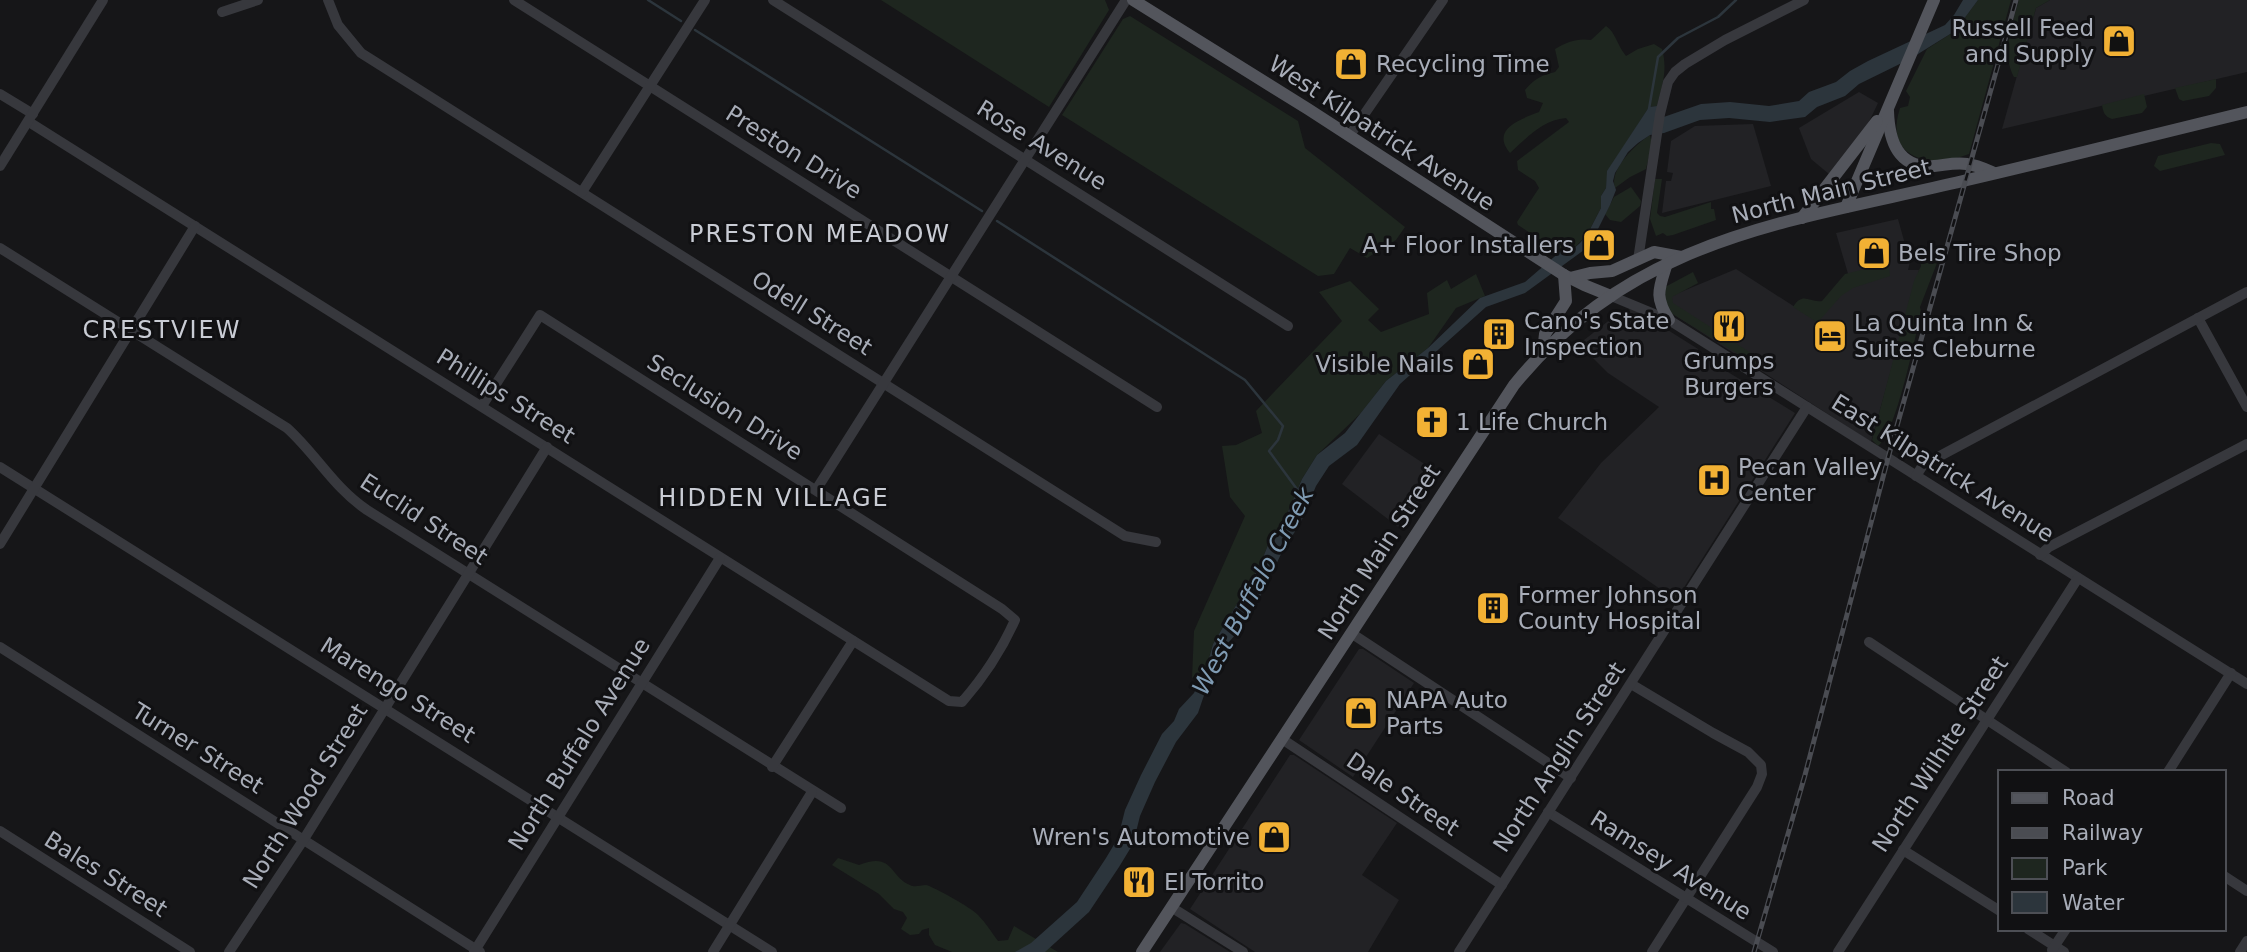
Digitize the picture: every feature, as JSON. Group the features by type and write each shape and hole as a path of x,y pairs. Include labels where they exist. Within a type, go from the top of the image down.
{"main road":[{"name":"West Kilpatrick Avenue","path":"1133,0 1350,135 1567,276 1611,296"},
{"path":"1846,207 1932,3"},
{"path":"1887,107 1891,140 1898,153 1908,162 1929,166 1968,164 1994,173"},
{"path":"1801,218 1887,107"},
{"name":"North Main Street","path":"1142,952 1514,385 1543,352 1576,321 1611,296 1667,263 1763,226 2247,112"},
{"path":"1543,352 1545,334 1566,301 1567,276 1612,271 1654,252 1681,257"},
{"path":"1667,263 1658,302 1669,320"}],"street":[{"path":"0,166 103,0"},
{"path":"222,12 258,0"},
{"name":"Odell Street","path":"328,0 338,25 361,52 1125,536 1156,542"},
{"name":"Preston Drive","path":"514,0 1157,407"},
{"path":"582,192 705,0"},
{"name":"Rose Avenue","path":"773,0 1288,326"},
{"path":"816,490 1126,0"},
{"path":"1350,135 1443,0"},
{"path":"1638,260 1660,114 1668,82 1675,72 1726,40 1804,0"},
{"name":"Phillips Street","path":"0,94 31,118 195,226 720,558 949,701 962,702"},
{"path":"0,544 195,226"},
{"name":"Euclid Street","path":"0,248 287,428 352,500 841,808"},
{"path":"1916,476 1923,465 2247,292"},
{"name":"East Kilpatrick Avenue","path":"1611,296 1669,320 2247,684"},
{"name":"Seclusion Drive","path":"482,406 540,315 1002,609 1015,620 988,666 962,702"},
{"path":"2198,318 2247,407"},
{"name":"North Anglin Street","path":"1459,952 1807,407"},
{"path":"2040,555 2049,547 2247,444"},
{"name":"North Wood Street","path":"229,952 304,839 547,447"},
{"name":"Marengo Street","path":"0,467 772,952"},
{"name":"North Buffalo Avenue","path":"477,951 720,558"},
{"name":"North Wilhite Street","path":"1838,952 2078,578"},
{"path":"1351,633 1571,778"},
{"path":"772,767 853,641"},
{"path":"1869,642 2063,770"},
{"name":"Turner Street","path":"0,648 477,951"},
{"path":"2169,770 2231,673"},
{"path":"1632,684 1748,752 1761,765 1762,774 1757,787 1652,952"},
{"name":"Dale Street","path":"1282,739 1502,885"},
{"path":"713,952 812,792"},
{"name":"Ramsey Avenue","path":"1548,812 1773,952"},
{"name":"Bales Street","path":"0,831 190,952"},
{"path":"1903,850 1998,910"},
{"path":"2226,877 2247,891"},
{"path":"1171,907 1243,952"},
{"path":"2031,931 2057,950 2065,931"},
{"path":"2240,952 2247,941"}],"shaded area":[{"path":"2050,0 2247,0 2247,72 2002,129 2036,8"},
{"path":"1859,92 1878,103 1866,128 1829,174 1811,159 1799,128"},
{"path":"1753,124 1771,186 1662,213 1666,181 1671,181 1673,173 1667,172 1671,141 1695,126"},
{"path":"1898,219 1910,262 1908,270 1919,270 1871,442 1667,310 1669,297 1736,269 1815,320 1849,277 1836,233"},
{"path":"1630,309 1636,310 1698,349 1700,355 1795,413 1676,600 1558,518 1601,463 1659,407 1608,373 1579,344 1607,322"},
{"path":"1379,434 1438,473 1401,529 1342,484"},
{"path":"1359,649 1363,649 1414,683 1353,777 1299,740"},
{"path":"1290,755 1294,755 1397,823 1362,875 1399,900 1368,952 1255,952 1190,909"},
{"path":"1181,923 1185,924 1230,952 1160,952"}],"green space":[{"path":"881,0 1105,0 1109,10 1049,107"},
{"path":"1978,0 2011,0 1969,154 1940,160 1914,156 1904,149 1898,139 1900,108 1908,106 1910,97 1906,91 1927,49 1955,31"},
{"path":"2019,0 2050,0 2036,8 2017,77 2014,77 2008,49"},
{"path":"1130,16 1298,121 1305,148 1405,227 1396,240 1367,258 1350,248 1334,274 1318,276 1062,115 1123,19"},
{"path":"1606,26 1626,56 1654,44 1662,49 1662,85 1657,106 1649,107 1608,171 1606,188 1601,196 1601,208 1587,235 1572,250 1564,252 1562,248 1556,250 1518,225 1517,222 1539,188 1535,181 1518,170 1517,161 1569,122 1566,118 1557,119 1542,126 1510,153 1504,137 1510,126 1539,112 1543,103 1527,98 1525,90 1535,80 1555,72 1559,67 1555,49 1572,41 1591,40"},
{"path":"2216,79 2216,88 2209,96 2183,101 2179,99 2175,88"},
{"path":"2144,94 2147,107 2142,113 2112,119 2104,112 2102,105"},
{"path":"1650,135 1652,144 1646,169 1615,188 1614,181 1619,166 1637,145"},
{"path":"2211,143 2220,144 2225,155 2160,171 2154,166 2158,156"},
{"path":"1655,179 1662,179 1657,213 1660,216 1665,217 1711,202 1716,220 1673,235 1667,236 1663,233 1656,236 1650,219"},
{"path":"1631,187 1641,201 1640,206 1621,222 1610,220 1605,214 1614,197"},
{"path":"1929,254 1935,257 1937,263 1920,307 1898,405 1885,438 1878,446 1872,440 1914,281 1921,266 1920,260"},
{"path":"1885,264 1889,266 1890,276 1853,288 1841,296 1819,321 1793,307 1803,299 1822,301 1845,274"},
{"path":"1693,272 1698,283 1672,297 1673,303 1751,353 1748,357 1753,363 1757,361 1756,365 1666,310 1665,287"},
{"path":"1476,274 1485,296 1456,308 1428,348 1386,381 1361,413 1317,455 1302,479 1260,565 1213,644 1206,669 1192,678 1194,631 1245,516 1230,497 1222,446 1236,445 1262,433 1256,411 1342,321 1319,292 1350,281 1379,309 1368,320 1381,332 1429,314 1427,293 1447,280 1451,289"},
{"path":"838,858 859,865 878,861 885,863 910,885 926,885 974,912 998,941 1008,940 1014,926 1058,952 952,952 935,945 929,935 929,928 919,934 910,935 901,929 907,918 903,912 894,909 879,894 832,865"}],"water":[{"name":"West Buffalo Creek","path":"1963,0 1978,0 1955,31 1910,59 1859,84 1845,96 1817,107 1805,117 1770,122 1729,118 1700,120 1664,133 1650,135 1628,152 1615,173 1613,181 1616,190 1610,205 1594,237 1584,250 1525,293 1486,307 1400,384 1357,445 1329,466 1316,486 1301,522 1282,552 1264,590 1237,633 1218,654 1198,713 1176,742 1155,782 1140,816 1133,844 1119,867 1089,912 1045,952 1015,952 1031,943 1077,902 1106,858 1118,838 1125,810 1162,734 1194,693 1206,669 1213,644 1260,565 1302,479 1317,455 1345,433 1386,381 1428,348 1480,298 1525,282 1561,251 1572,250 1580,243 1601,208 1607,171 1649,107 1657,106 1658,119 1701,104 1730,102 1769,106 1799,101 1809,92 1836,82 1868,61 1945,25"}],"waterway":[{"path":"648,0 681,21"},
{"path":"1649,109 1658,57 1678,38 1718,17 1736,0"},
{"path":"695,30 982,211"},
{"name":"West Buffalo Creek","path":"997,221 1245,380 1283,426 1278,440 1269,451 1299,492"}],"railway":[{"path":"1754,952 1805,775 1888,458 2016,0"}],"place":[{"name":"Russell Feed and Supply","path":"2119,41"},
{"name":"Recycling Time","path":"1351,64"},
{"name":"A+ Floor Installers","path":"1599,245"},
{"name":"Bels Tire Shop","path":"1874,253"},
{"name":"Grumps Burgers","path":"1729,326"},
{"name":"Cano's State Inspection","path":"1499,334"},
{"name":"La Quinta Inn & Suites Cleburne","path":"1830,336"},
{"name":"Visible Nails","path":"1478,364"},
{"name":"1 Life Church","path":"1432,422"},
{"name":"Pecan Valley Center","path":"1714,480"},
{"name":"Former Johnson County Hospital","path":"1493,608"},
{"name":"NAPA Auto Parts","path":"1361,713"},
{"name":"Wren's Automotive","path":"1274,837"},
{"name":"El Torrito","path":"1139,882"}],"district":[{"name":"PRESTON MEADOW","path":"820,234"},
{"name":"CRESTVIEW","path":"162,330"},
{"name":"HIDDEN VILLAGE","path":"774,498"}]}
